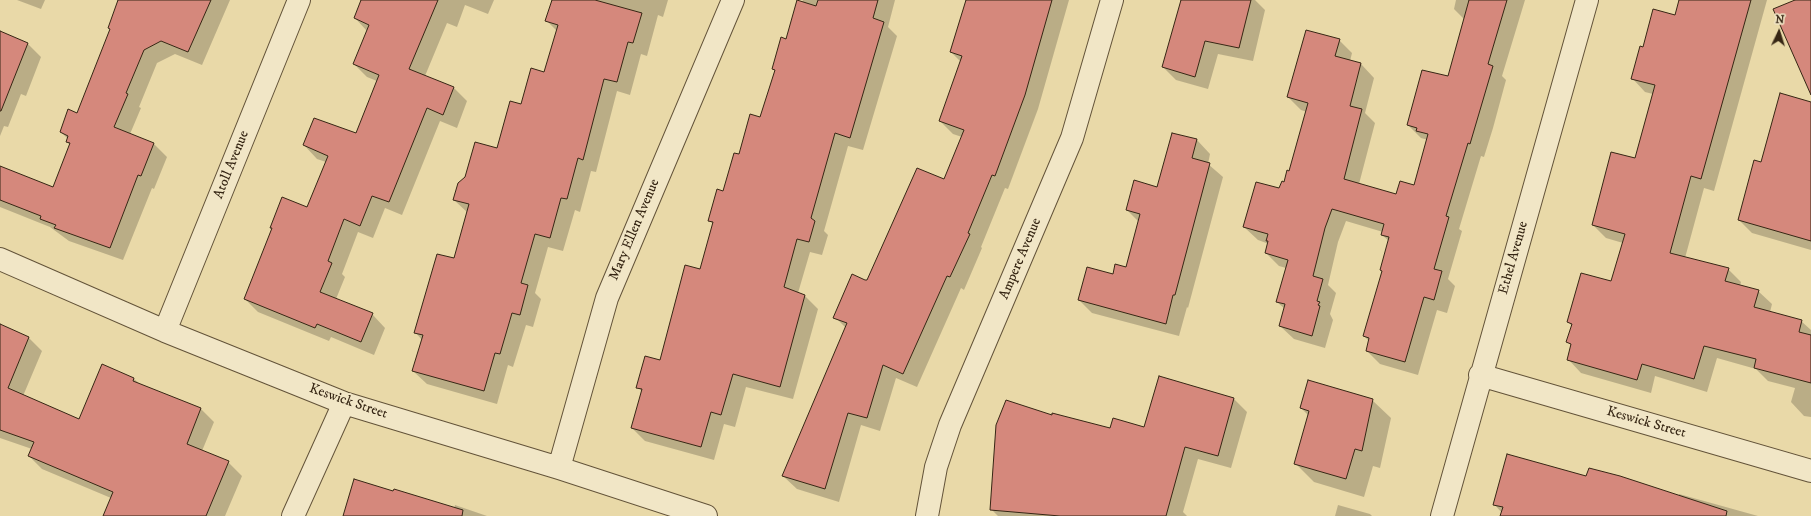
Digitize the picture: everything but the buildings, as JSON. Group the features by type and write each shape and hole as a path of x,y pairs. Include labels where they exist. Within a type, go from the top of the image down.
{"street":[{"name":"Atoll Avenue","path":"164,331 299,0"},
{"name":"Mary Ellen Avenue","path":"559,468 607,298 733,0"},
{"name":"Ampere Avenue","path":"927,516 936,467 950,425 1072,138 1112,0"},
{"name":"Ethel Avenue","path":"1442,516 1480,375 1587,0"},
{"name":"Keswick Street","path":"0,259 164,331 344,403 559,468 706,516"},
{"name":"Keswick Street","path":"1480,375 1811,471"},
{"path":"293,516 344,403"}]}
